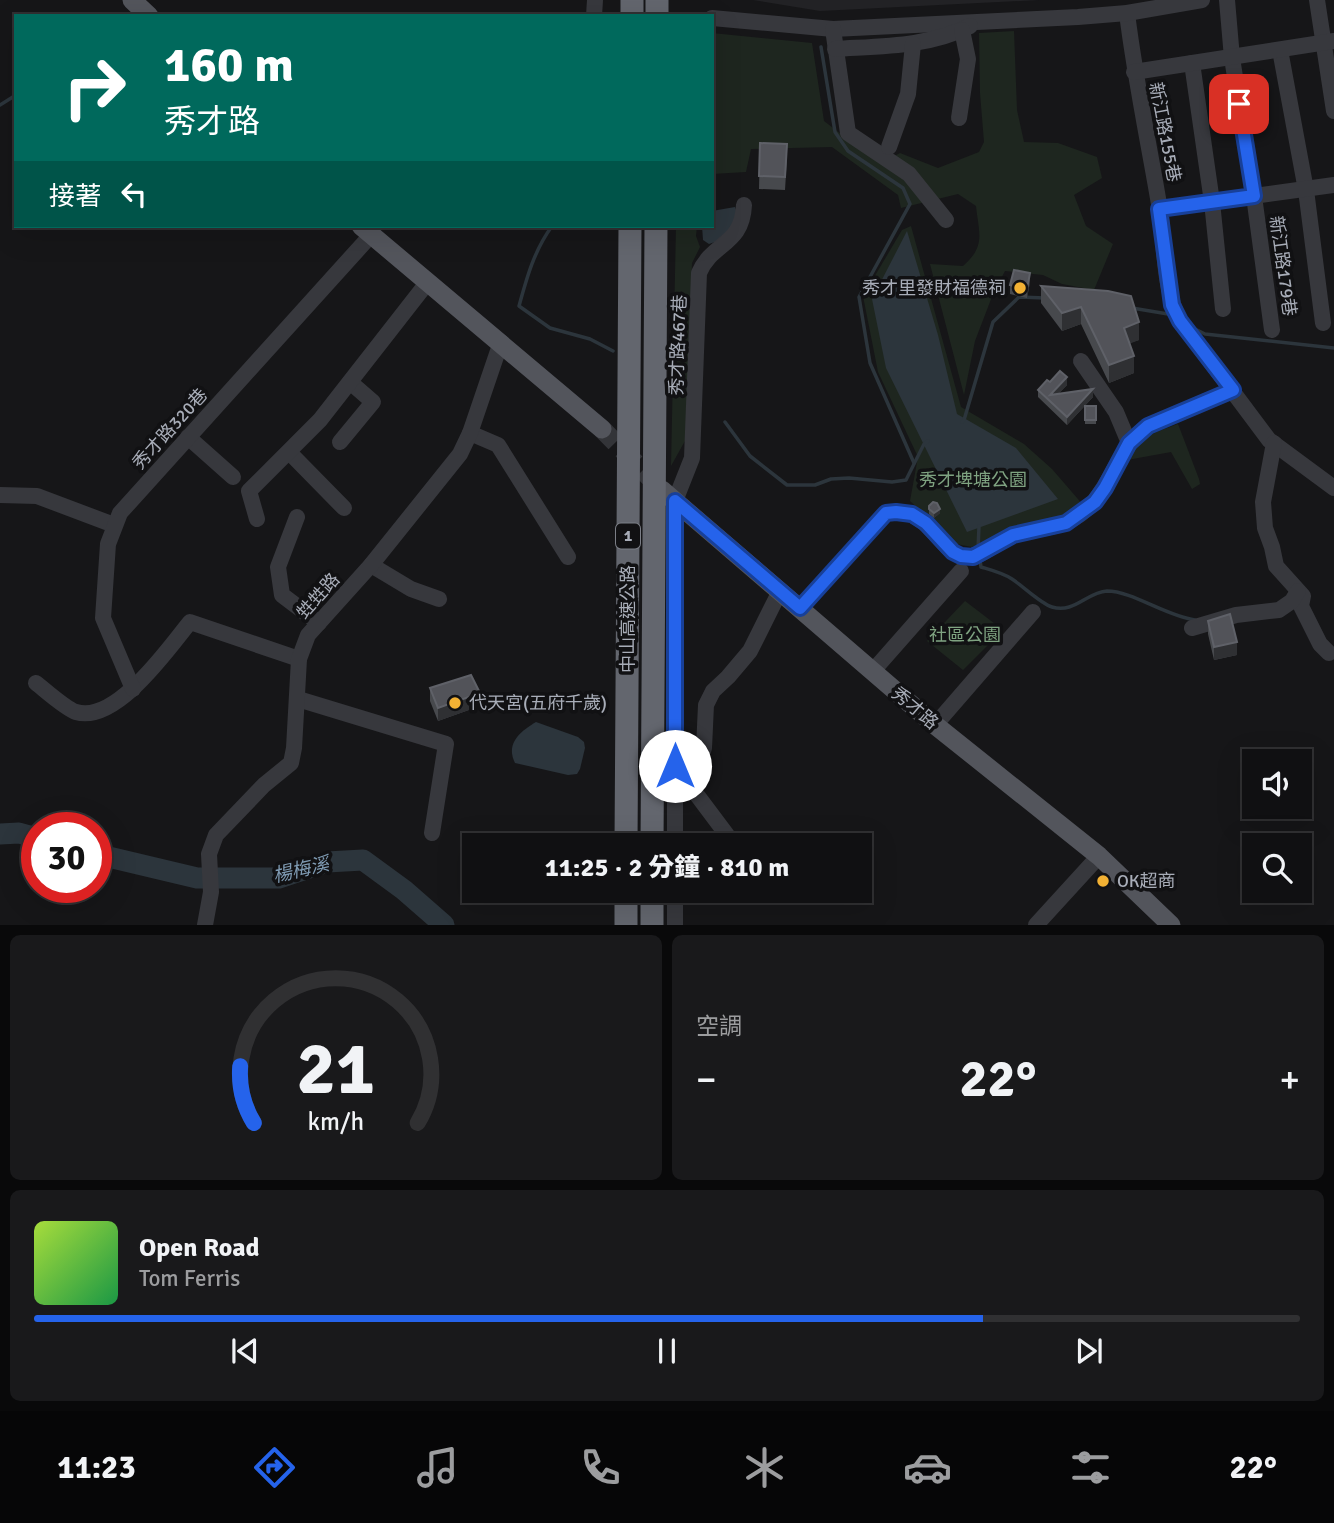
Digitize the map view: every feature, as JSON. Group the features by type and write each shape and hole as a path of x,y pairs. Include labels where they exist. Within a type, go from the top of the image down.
{"highway":[{"name":"中山高速公路","path":"626,833 631,228"},
{"name":"中山高速公路","path":"652,833 656,228"},
{"path":"626,903 626,925"},
{"path":"652,903 652,925"}],"main road":[{"path":"132,0 147,14"},
{"path":"366,230 602,429"},
{"name":"秀才路","path":"668,495 935,725 1099,856 1171,925"}],"street":[{"path":"714,18 833,29 1127,13 1202,0"},
{"name":"新江路179巷","path":"1227,0 1232,58 1272,330"},
{"path":"1317,0 1328,42 1334,111"},
{"name":"新江路155巷","path":"1127,13 1172,305 1180,321 1273,443 1334,488"},
{"path":"835,49 914,44 962,30 979,22"},
{"path":"833,29 848,133 909,174 946,220"},
{"path":"959,118 968,59 962,30"},
{"path":"1134,72 1328,42"},
{"path":"889,146 908,94 914,44"},
{"path":"1280,50 1306,190 1323,323"},
{"path":"1192,63 1212,202 1223,309"},
{"path":"1159,209 1334,185"},
{"name":"秀才路467巷","path":"668,495 692,458 699,273 705,259 736,235 743,219 744,205"},
{"name":"秀才路320巷","path":"133,688 103,618 108,544 120,513 366,230"},
{"path":"257,519 249,491 320,420 427,283"},
{"name":"甡甡路","path":"205,925 211,892 208,864 211,845 216,835 264,785 291,764 295,748 299,659 308,635 371,565 460,454 470,433 501,342"},
{"path":"1081,361 1116,412 1129,443"},
{"path":"340,442 373,402 350,383"},
{"path":"800,608 886,513 912,514 926,523 953,552 961,556 979,553 1013,535 1066,523 1095,502 1129,443 1148,426 1233,390"},
{"path":"470,433 498,445 568,557"},
{"path":"188,437 233,477"},
{"path":"1273,443 1263,502 1265,528 1276,566 1303,596 1301,606 1320,644 1329,653"},
{"path":"289,452 344,508"},
{"path":"0,495 37,496 114,525"},
{"path":"668,495 675,833"},
{"path":"297,517 278,567 282,595 319,623"},
{"path":"371,565 411,589 439,599"},
{"path":"872,672 961,571"},
{"path":"726,833 694,791 694,775 704,748 706,705 713,691 750,651 780,591"},
{"path":"1192,628 1236,615 1279,610 1292,601 1298,591"},
{"path":"935,725 1033,612"},
{"path":"36,683 75,712 102,711 141,682 190,622 299,659"},
{"path":"298,699 446,744 432,833"},
{"path":"1036,925 1099,856"},
{"path":"675,903 675,925"}],"shaded area":[{"path":"753,0 1039,0 820,11"},
{"path":"735,207 737,219 726,235 709,244 703,240 702,228 714,228 714,211"},
{"name":"秀才埤塘公園","path":"907,231 938,335 957,414 1016,448 1058,499 967,532 886,368 872,299"},
{"path":"536,722 578,737 584,742 585,748 577,774 568,775 515,763 512,749 516,738"}],"green space":[{"path":"1014,31 1017,110 1024,142 1058,143 1097,157 1102,178 1074,195 1086,226 1113,244 1094,290 1062,284 1043,275 1005,271 975,341 964,395 930,264 963,266 970,259 979,239 976,206 958,194 901,208 898,195 832,147 751,149 746,172 714,174 714,33 812,43 824,121 880,164 900,153 938,168 979,152 984,142 979,33"},
{"name":"秀才埤塘公園","path":"911,226 961,407 1024,444 1052,469 1084,506 1068,517 1011,531 972,547 956,544 910,501 918,457 878,372 863,296 902,230"},
{"path":"676,228 697,228 696,236 700,247 692,263 686,439 671,466"},
{"path":"1178,424 1199,479 1200,484 1192,489 1171,452 1127,460 1142,440"},
{"name":"社區公園","path":"965,601 1003,630 963,670 927,641"}],"building":[{"path":"760,143 787,144 785,177 759,176"},
{"path":"1014,270 1030,273 1027,289 1010,285"},
{"path":"1041,286 1108,291 1131,296 1139,322 1124,328 1134,356 1109,365 1081,307 1062,313"},
{"path":"1060,371 1067,377 1050,395 1093,389 1067,417 1038,390"},
{"path":"1085,406 1096,406 1096,420 1085,420"},
{"path":"933,502 937,503 940,509 934,513 929,509"},
{"path":"1230,614 1237,642 1214,647 1208,621"},
{"path":"471,675 480,693 438,708 430,688"}],"waterway":[{"path":"821,47 835,132 848,151 903,188 910,204 859,297 870,363 914,463"},
{"path":"0,105 14,96"},
{"path":"551,228 536,255 519,306 550,328 590,339 613,351"},
{"path":"962,422 993,322 1019,297 1045,298"},
{"path":"1132,308 1168,314"},
{"path":"1195,329 1205,334 1334,348"},
{"path":"725,422 750,456 787,485 815,485 831,479 849,478 892,482 906,480 928,441"},
{"path":"978,550 979,526"},
{"path":"980,560 981,567 1008,577 1052,607 1067,608 1107,591 1127,595 1195,620"},
{"name":"楊梅溪","path":"0,834 21,834"},
{"name":"楊梅溪","path":"112,858 197,878 279,878 327,862 363,860 404,890 444,925"}],"tunnel":[{"path":"602,429 661,489"}],"place":[{"name":"秀才里發財福德祠","path":"1020,288"},
{"name":"代天宮(五府千歲)","path":"455,703"},
{"name":"OK超商","path":"1103,881"}],"route":[{"path":"675,766 675,501 800,608 886,513 912,514 926,523 953,552 973,557 1013,535 1066,523 1095,502 1129,443 1148,426 1233,390 1180,321 1172,305 1159,209 1254,196 1239,104"}]}
